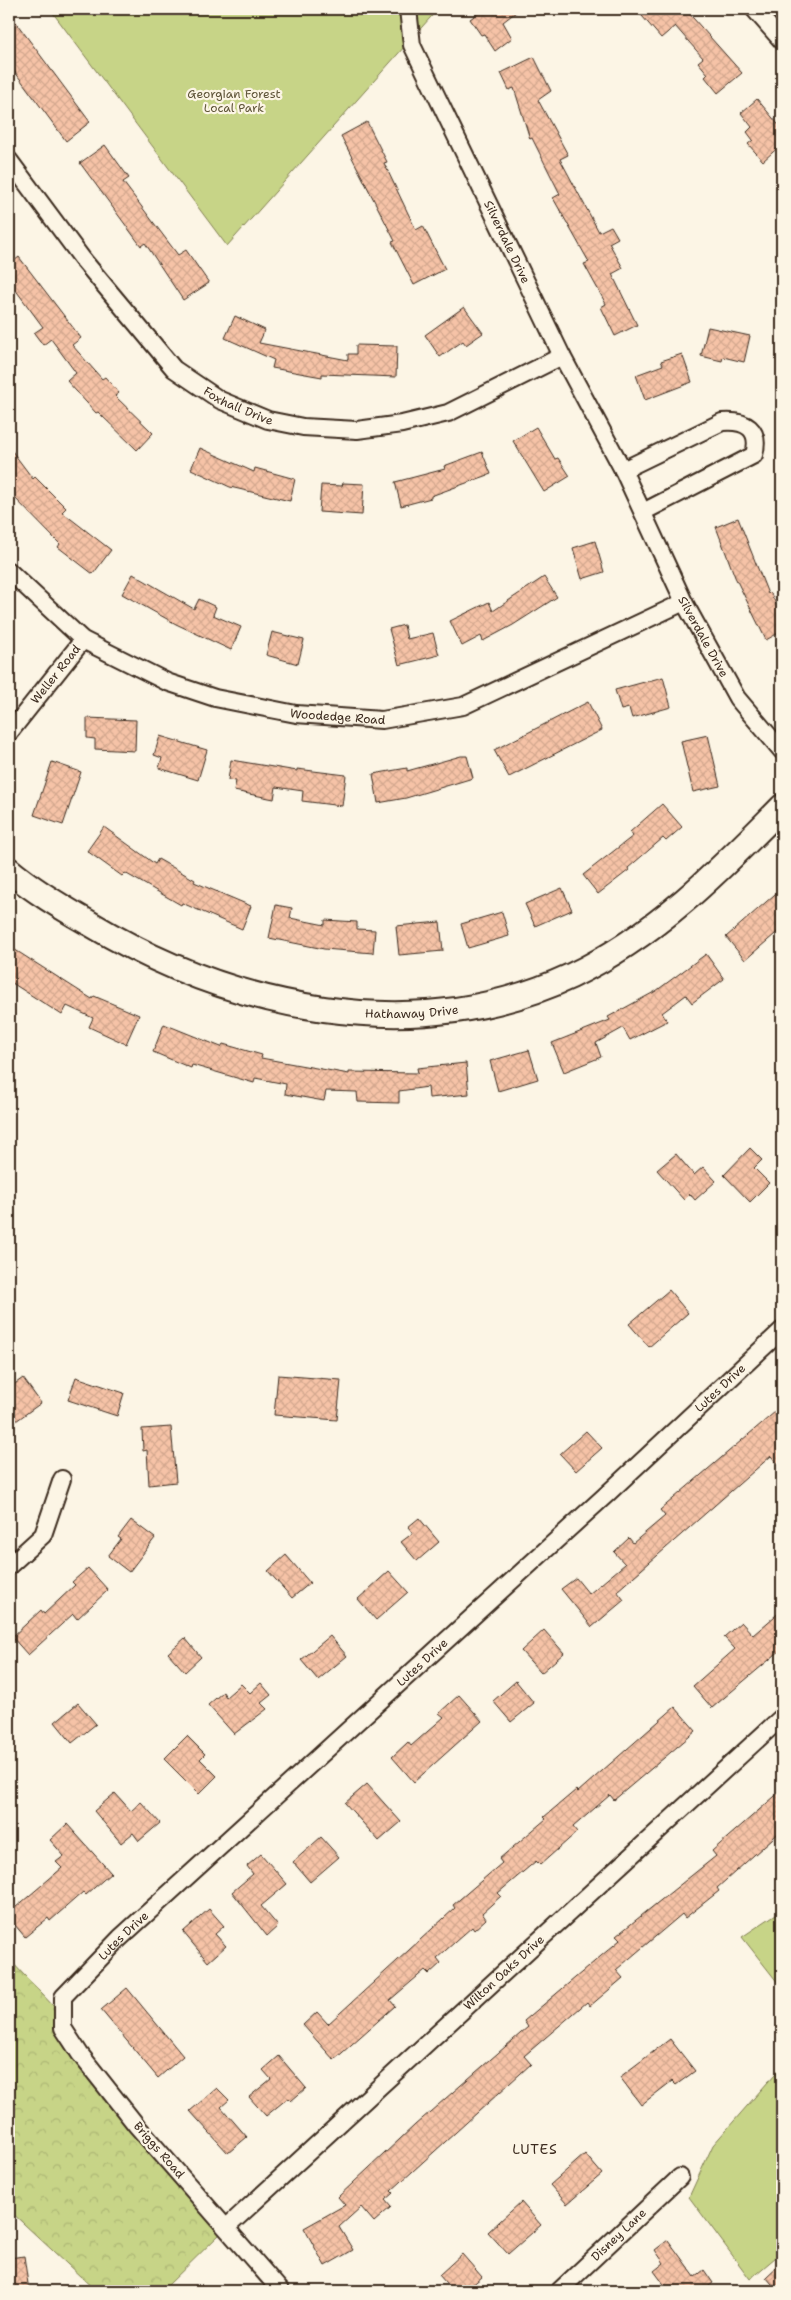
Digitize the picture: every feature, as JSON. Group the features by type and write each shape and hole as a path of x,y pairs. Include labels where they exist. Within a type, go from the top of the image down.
{"street":[{"name":"Silverdale Drive","path":"408,9 412,45 562,356 643,512 684,602 737,698 782,750"},
{"path":"754,9 782,42"},
{"name":"Foxhall Drive","path":"9,160 84,261 174,369 220,400 268,420 303,427 357,430 402,424 448,412 562,356"},
{"path":"622,470 722,422 738,421 750,427 757,443 754,455 643,512"},
{"name":"Woodedge Road","path":"9,571 83,640 168,682 215,698 296,714 382,720 463,706 684,602"},
{"name":"Weller Road","path":"9,733 83,640"},
{"name":"Hathaway Drive","path":"9,870 53,902 123,944 169,965 235,989 302,1006 361,1014 422,1014 485,1006 529,993 572,975 618,950 662,921 709,880 782,807"},
{"name":"Lutes Drive","path":"63,1997 120,1938 606,1494 782,1330"},
{"path":"9,1566 43,1535 62,1479"},
{"name":"Wilton Oaks Drive","path":"226,2227 782,1717"},
{"name":"Briggs Road","path":"63,1997 63,2028 80,2054 137,2126 281,2291"},
{"name":"Disney Lane","path":"559,2291 680,2177"}],"green space":[{"name":"Georgian Forest Local Park","path":"50,9 438,9 227,246"},
{"path":"782,1910 782,1988 742,1937"},
{"path":"9,1959 57,2010 80,2054 227,2227 162,2291 96,2291 9,2210"},
{"path":"782,2066 782,2252 750,2279 689,2197 713,2145"}],"building":[{"path":"484,9 520,9 503,22 512,38 495,51 484,34 481,35 470,19"},
{"path":"636,9 685,9 742,73 718,93 705,77 708,74 698,62 703,58 675,26 661,38"},
{"path":"9,13 90,122 66,141 9,64"},
{"path":"534,57 551,91 538,100 568,155 560,159 599,232 611,226 618,238 609,243 623,268 612,274 637,325 615,336 601,307 606,304 584,264 589,262 553,198 560,194 532,138 530,139 514,88 509,90 501,73"},
{"path":"757,99 782,129 782,144 763,161 748,144 753,140 747,132 752,127 741,113"},
{"path":"367,122 387,162 384,163 416,230 423,226 445,269 414,285 392,242 395,241 341,136"},
{"path":"105,145 129,178 123,182 178,255 186,250 209,283 183,300 145,243 141,246 80,163"},
{"path":"19,257 81,338 72,345 102,379 105,377 119,393 115,396 153,433 137,450 98,412 96,413 67,381 76,373 51,339 43,345 34,333 43,327 9,281 9,265"},
{"path":"464,307 483,333 466,345 463,341 440,357 425,335"},
{"path":"235,316 265,330 259,343 348,360 348,354 356,354 356,345 397,346 396,377 322,374 322,377 272,368 274,360 225,338"},
{"path":"708,327 750,336 744,362 723,357 722,361 701,356"},
{"path":"682,354 692,382 645,400 636,375 663,365 661,361"},
{"path":"536,427 555,459 558,458 570,476 544,492 513,441"},
{"path":"9,447 33,479 35,477 66,508 62,512 111,550 93,574 58,547 60,544 9,492"},
{"path":"200,448 254,472 255,468 295,479 290,501 230,487 191,469"},
{"path":"482,452 491,474 431,496 431,498 401,506 395,482 445,469 444,466"},
{"path":"343,483 364,484 362,515 319,512 321,485 342,486"},
{"path":"738,518 768,594 770,592 782,616 782,631 766,640 735,577 716,527"},
{"path":"595,541 604,572 582,579 573,548"},
{"path":"133,574 194,609 199,599 216,607 213,615 241,627 231,650 176,624 122,594"},
{"path":"544,577 557,597 513,625 483,641 481,636 462,646 450,621 489,602 493,611"},
{"path":"404,625 407,639 433,633 439,655 399,665 389,629"},
{"path":"272,632 304,640 298,664 266,655"},
{"path":"663,677 671,707 632,718 629,708 621,710 615,690"},
{"path":"588,702 602,730 509,777 494,750"},
{"path":"87,718 136,720 135,751 95,749 95,739 87,738"},
{"path":"708,735 720,786 693,792 681,741"},
{"path":"160,736 207,750 198,780 159,768 162,758 154,755"},
{"path":"467,756 473,778 406,798 378,803 373,774 407,768 407,771"},
{"path":"231,760 297,771 297,769 346,775 342,806 302,801 303,791 276,787 274,799 234,791 236,781 228,780"},
{"path":"52,762 81,772 63,825 34,815"},
{"path":"662,804 682,827 666,841 663,838 628,868 629,870 598,894 583,875 633,836 630,832"},
{"path":"104,827 155,864 158,859 195,880 194,882 251,906 242,929 182,903 181,905 125,873 122,876 87,851"},
{"path":"562,888 572,910 535,926 525,904"},
{"path":"782,888 782,928 745,960 726,937"},
{"path":"276,905 292,908 290,918 325,925 325,920 357,922 357,929 375,930 373,953 324,949 269,938"},
{"path":"502,912 509,936 468,948 461,924"},
{"path":"440,922 443,951 399,955 396,926"},
{"path":"9,946 92,999 94,996 139,1015 126,1044 89,1027 93,1018 67,1006 62,1015 9,981"},
{"path":"706,954 724,979 692,1003 686,995 662,1013 667,1021 630,1040 623,1028 596,1043 601,1057 564,1072 552,1043 610,1020 608,1017 656,991"},
{"path":"164,1024 221,1047 223,1044 262,1055 261,1058 349,1074 349,1072 418,1073 417,1068 466,1063 469,1094 429,1098 428,1087 399,1091 399,1103 358,1102 357,1092 326,1091 324,1101 285,1094 286,1084 255,1078 254,1083 192,1065 191,1068 153,1052"},
{"path":"529,1050 538,1079 498,1091 490,1061"},
{"path":"750,1148 762,1160 754,1168 769,1183 750,1202 724,1175"},
{"path":"676,1154 694,1175 703,1167 716,1181 695,1200 690,1194 684,1200 657,1170"},
{"path":"669,1290 688,1313 649,1347 629,1324"},
{"path":"278,1375 341,1380 337,1420 274,1415"},
{"path":"76,1377 124,1393 117,1416 68,1400"},
{"path":"23,1378 41,1403 9,1426 9,1388"},
{"path":"782,1406 782,1469 771,1456 617,1591 624,1600 592,1627 561,1589 576,1578 589,1594 625,1564 614,1552 629,1538 633,1543 665,1516 660,1510"},
{"path":"171,1427 176,1482 149,1485 147,1450 143,1451 142,1429"},
{"path":"586,1431 602,1448 576,1471 560,1454"},
{"path":"419,1518 439,1542 417,1561 401,1542 413,1533 408,1527"},
{"path":"131,1520 155,1538 129,1572 108,1556 121,1539 118,1537"},
{"path":"286,1555 310,1583 292,1598 268,1571"},
{"path":"88,1568 108,1590 77,1619 73,1614 28,1655 12,1637 41,1610 44,1614 75,1585 72,1582"},
{"path":"389,1571 408,1592 376,1620 358,1599"},
{"path":"782,1610 782,1649 712,1708 693,1686 735,1649 724,1637 741,1622 753,1635"},
{"path":"544,1630 564,1653 541,1673 521,1651"},
{"path":"330,1636 347,1656 318,1680 301,1660"},
{"path":"185,1638 201,1657 185,1672 168,1653"},
{"path":"516,1681 534,1703 511,1722 493,1701"},
{"path":"261,1683 271,1695 261,1703 267,1709 234,1734 208,1705 223,1692 226,1697 241,1684 250,1693"},
{"path":"459,1695 482,1721 414,1782 392,1757 408,1742 411,1746 444,1717 439,1713"},
{"path":"78,1703 96,1724 72,1743 55,1722"},
{"path":"675,1707 696,1731 614,1800 610,1795 573,1827 577,1832 540,1865 536,1861 498,1893 501,1896 482,1913 486,1919 474,1930 472,1927 437,1958 441,1963 429,1974 425,1970 390,2000 395,2006 334,2060 303,2025 317,2012 328,2024 455,1908 453,1905 502,1863 499,1859 546,1819 544,1817 576,1790 578,1792"},
{"path":"187,1736 205,1754 200,1759 217,1776 199,1794 164,1759"},
{"path":"367,1784 401,1822 379,1841 345,1803"},
{"path":"782,1790 782,1830 717,1888 719,1891 685,1918 682,1914 616,1970 623,1978 590,2006 587,2002 524,2056 531,2064 391,2191 393,2193 385,2200 391,2207 374,2222 361,2207 339,2227 353,2250 325,2266 304,2228 345,2205 338,2197 415,2125 528,2027 524,2021 620,1940 616,1936 716,1856 712,1851"},
{"path":"115,1793 131,1811 141,1802 160,1823 139,1841 133,1833 121,1843 94,1811"},
{"path":"67,1824 111,1873 86,1895 83,1892 50,1921 48,1918 25,1937 9,1918 9,1913 62,1868 56,1862 64,1856 50,1840"},
{"path":"321,1837 339,1857 310,1882 293,1862"},
{"path":"261,1854 287,1884 261,1906 278,1926 267,1936 232,1892 253,1874 247,1866"},
{"path":"209,1909 224,1926 215,1934 226,1946 208,1962 183,1932"},
{"path":"127,1988 183,2056 158,2078 101,2010"},
{"path":"670,2039 695,2071 676,2085 672,2081 641,2105 620,2077"},
{"path":"279,2056 306,2088 291,2101 288,2098 266,2116 249,2097 271,2079 263,2070"},
{"path":"217,2088 229,2100 221,2107 247,2137 228,2153 190,2111"},
{"path":"585,2154 602,2174 567,2204 550,2185"},
{"path":"521,2202 541,2225 508,2254 488,2232"},
{"path":"668,2240 695,2277 704,2270 713,2283 705,2289 706,2291 669,2291 654,2271 664,2263 655,2250"},
{"path":"462,2254 482,2277 465,2291 453,2291 439,2275"},
{"path":"24,2256 29,2291 9,2291 9,2258"},
{"path":"782,2262 782,2291 778,2291 766,2277"}],"district":[{"name":"LUTES","path":"535,2149"}]}
